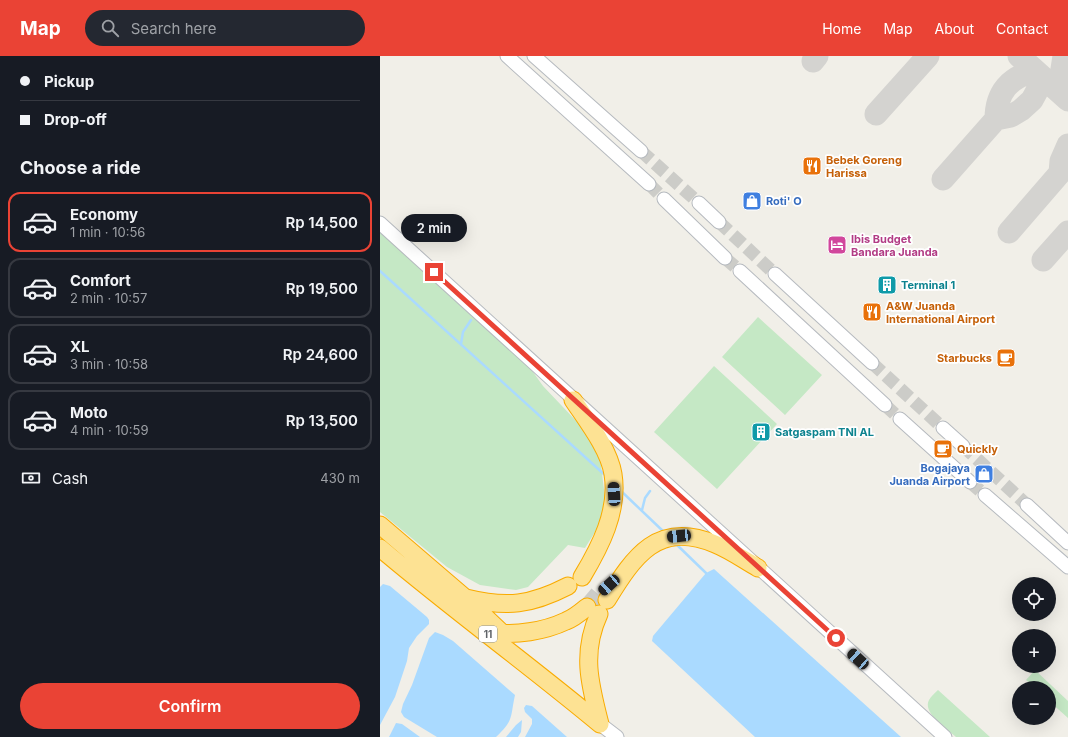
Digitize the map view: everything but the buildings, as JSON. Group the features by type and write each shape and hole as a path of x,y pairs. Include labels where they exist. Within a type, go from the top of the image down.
{"highway":[{"path":"464,597 505,605 532,602 575,582 590,564 602,540 608,523 614,494 613,474 596,433 573,400"},
{"name":"11","path":"380,525 531,657 551,683"},
{"path":"484,631 504,634 533,631 565,622 598,604 647,547 660,540 679,536 693,537 716,544 758,568"},
{"name":"11","path":"380,548 424,586 551,683 600,724"},
{"path":"598,604 590,637 589,673 592,695 600,724"}],"street":[{"path":"508,56 648,184"},
{"path":"534,56 641,151"},
{"path":"664,198 725,258"},
{"path":"699,203 719,222"},
{"path":"380,223 945,737"},
{"path":"740,271 885,406"},
{"path":"775,274 872,363"},
{"path":"900,419 970,482"},
{"path":"943,428 963,446"},
{"path":"985,495 1068,567"},
{"path":"1027,505 1068,543"},
{"path":"600,724 617,737"}],"green space":[{"path":"380,230 528,365 543,386 581,426 595,447 601,465 605,498 600,524 585,548 568,545 528,587 516,590 480,585 447,567 380,512"},
{"path":"758,317 822,375 785,415 722,357"},
{"path":"714,366 777,424 717,489 654,432"},
{"path":"1032,673 1038,673 1047,681 1027,681 1026,680"},
{"path":"938,690 990,737 956,737 936,720 929,710 928,705 929,700"},
{"path":"1056,690 1068,701 1068,718 1056,707"}],"water":[{"path":"714,569 901,737 755,737 652,641 653,636 706,573"},
{"path":"383,584 390,586 427,617 429,624 417,636 409,648 407,661 395,697 380,725 380,587"},
{"path":"435,632 453,641 515,695 509,722 496,737 437,737 404,717 401,712 429,638"},
{"path":"526,705 532,706 567,737 525,737 532,724 532,719 525,712 524,708"},
{"path":"522,720 521,732 518,737 506,737 516,725"},
{"path":"396,723 402,724 420,737 389,737"}],"waterway":[{"path":"380,271 606,476"},
{"path":"461,344 463,332 471,320"},
{"path":"620,490 664,532"},
{"path":"642,510 645,498 650,491"},
{"path":"676,544 706,573"}],"taxiway":[{"path":"813,61 817,56"},
{"path":"876,114 928,56"},
{"path":"1019,56 1068,100"},
{"path":"1064,56 1062,69 1065,97"},
{"path":"996,119 999,101 1006,87 1018,77 1035,71"},
{"path":"943,179 996,119 1011,116 1021,110 1032,100 1038,89 1040,75"},
{"path":"1009,232 1060,173 1061,161 1068,145"},
{"path":"1043,260 1068,232"}],"tunnel":[{"path":"641,151 699,203"},
{"path":"649,184 664,199"},
{"path":"719,222 775,274"},
{"path":"725,258 740,271"},
{"path":"872,363 943,428"},
{"path":"885,405 900,419"},
{"path":"963,446 1027,505"},
{"path":"970,482 985,495"},
{"path":"587,607 598,594"}],"place":[{"name":"Bebek Goreng Harissa","path":"812,166"},
{"name":"Roti' O","path":"752,201"},
{"name":"Ibis Budget Bandara Juanda","path":"837,245"},
{"name":"Terminal 1","path":"887,285"},
{"name":"A&W Juanda International Airport","path":"872,312"},
{"name":"Starbucks","path":"1006,358"},
{"name":"Satgaspam TNI AL","path":"761,432"},
{"name":"Quickly","path":"943,449"},
{"name":"Bogajaya Juanda Airport","path":"984,474"}],"route":[{"path":"434,272 836,638"}]}
